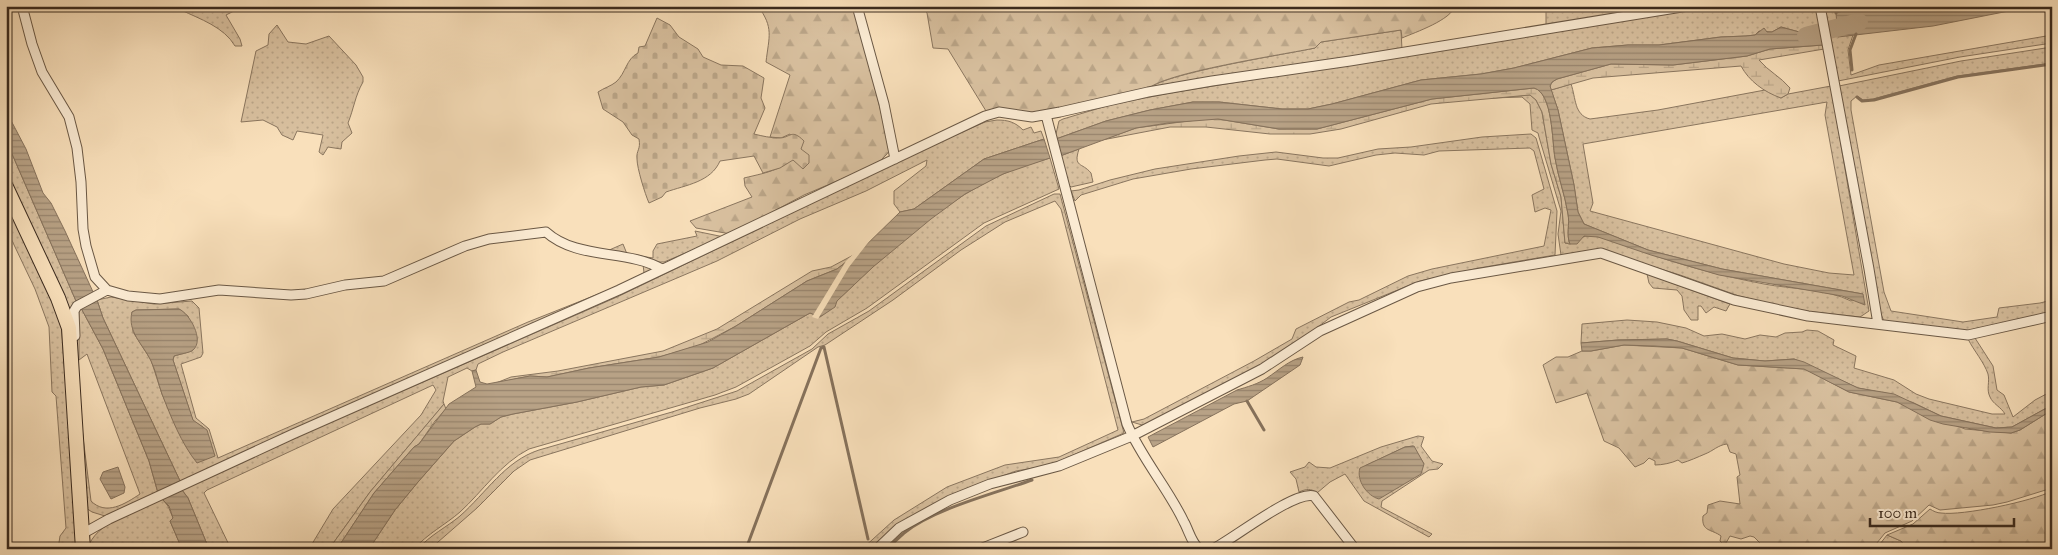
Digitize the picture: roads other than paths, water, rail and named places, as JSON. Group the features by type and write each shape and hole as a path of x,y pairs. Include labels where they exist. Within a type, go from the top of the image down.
{"main road":[{"path":"6,187 69,328 83,549"}],"street":[{"path":"22,6 42,72 69,117 77,148 86,246 96,277 107,290 128,296 160,299 219,290 291,295 306,294 345,285 384,281 465,246 489,239 546,232 552,237 573,246 639,260 662,269"},
{"path":"857,6 884,104 895,159"},
{"path":"82,534 109,519 662,269 985,116 999,112 1032,116 1046,115 1139,94 1212,81 1350,61 1688,6"},
{"path":"1820,6 1878,324"},
{"path":"1046,115 1127,424 1132,436 1184,521 1194,545 1199,549"},
{"path":"877,549 899,528 950,500 990,484 1059,466 1132,436 1262,369 1320,331 1417,287 1451,278 1584,254 1600,253 1734,300 1808,316 1968,335 2052,316"},
{"path":"72,363 76,348 74,311 77,306 107,290"},
{"path":"1213,549 1293,500 1310,494 1314,496 1355,549"},
{"path":"980,549 1023,532"}],"waterway":[{"path":"1835,6 1836,13"},
{"path":"1806,36 1859,22"},
{"path":"1852,70 1850,50 1856,34"},
{"path":"1857,97 1862,101 1874,100 1958,77 2052,64"},
{"path":"746,549 821,348 824,347 868,539"},
{"path":"1247,401 1264,430"},
{"path":"888,549 904,533 931,516 965,502 1032,480"}]}
